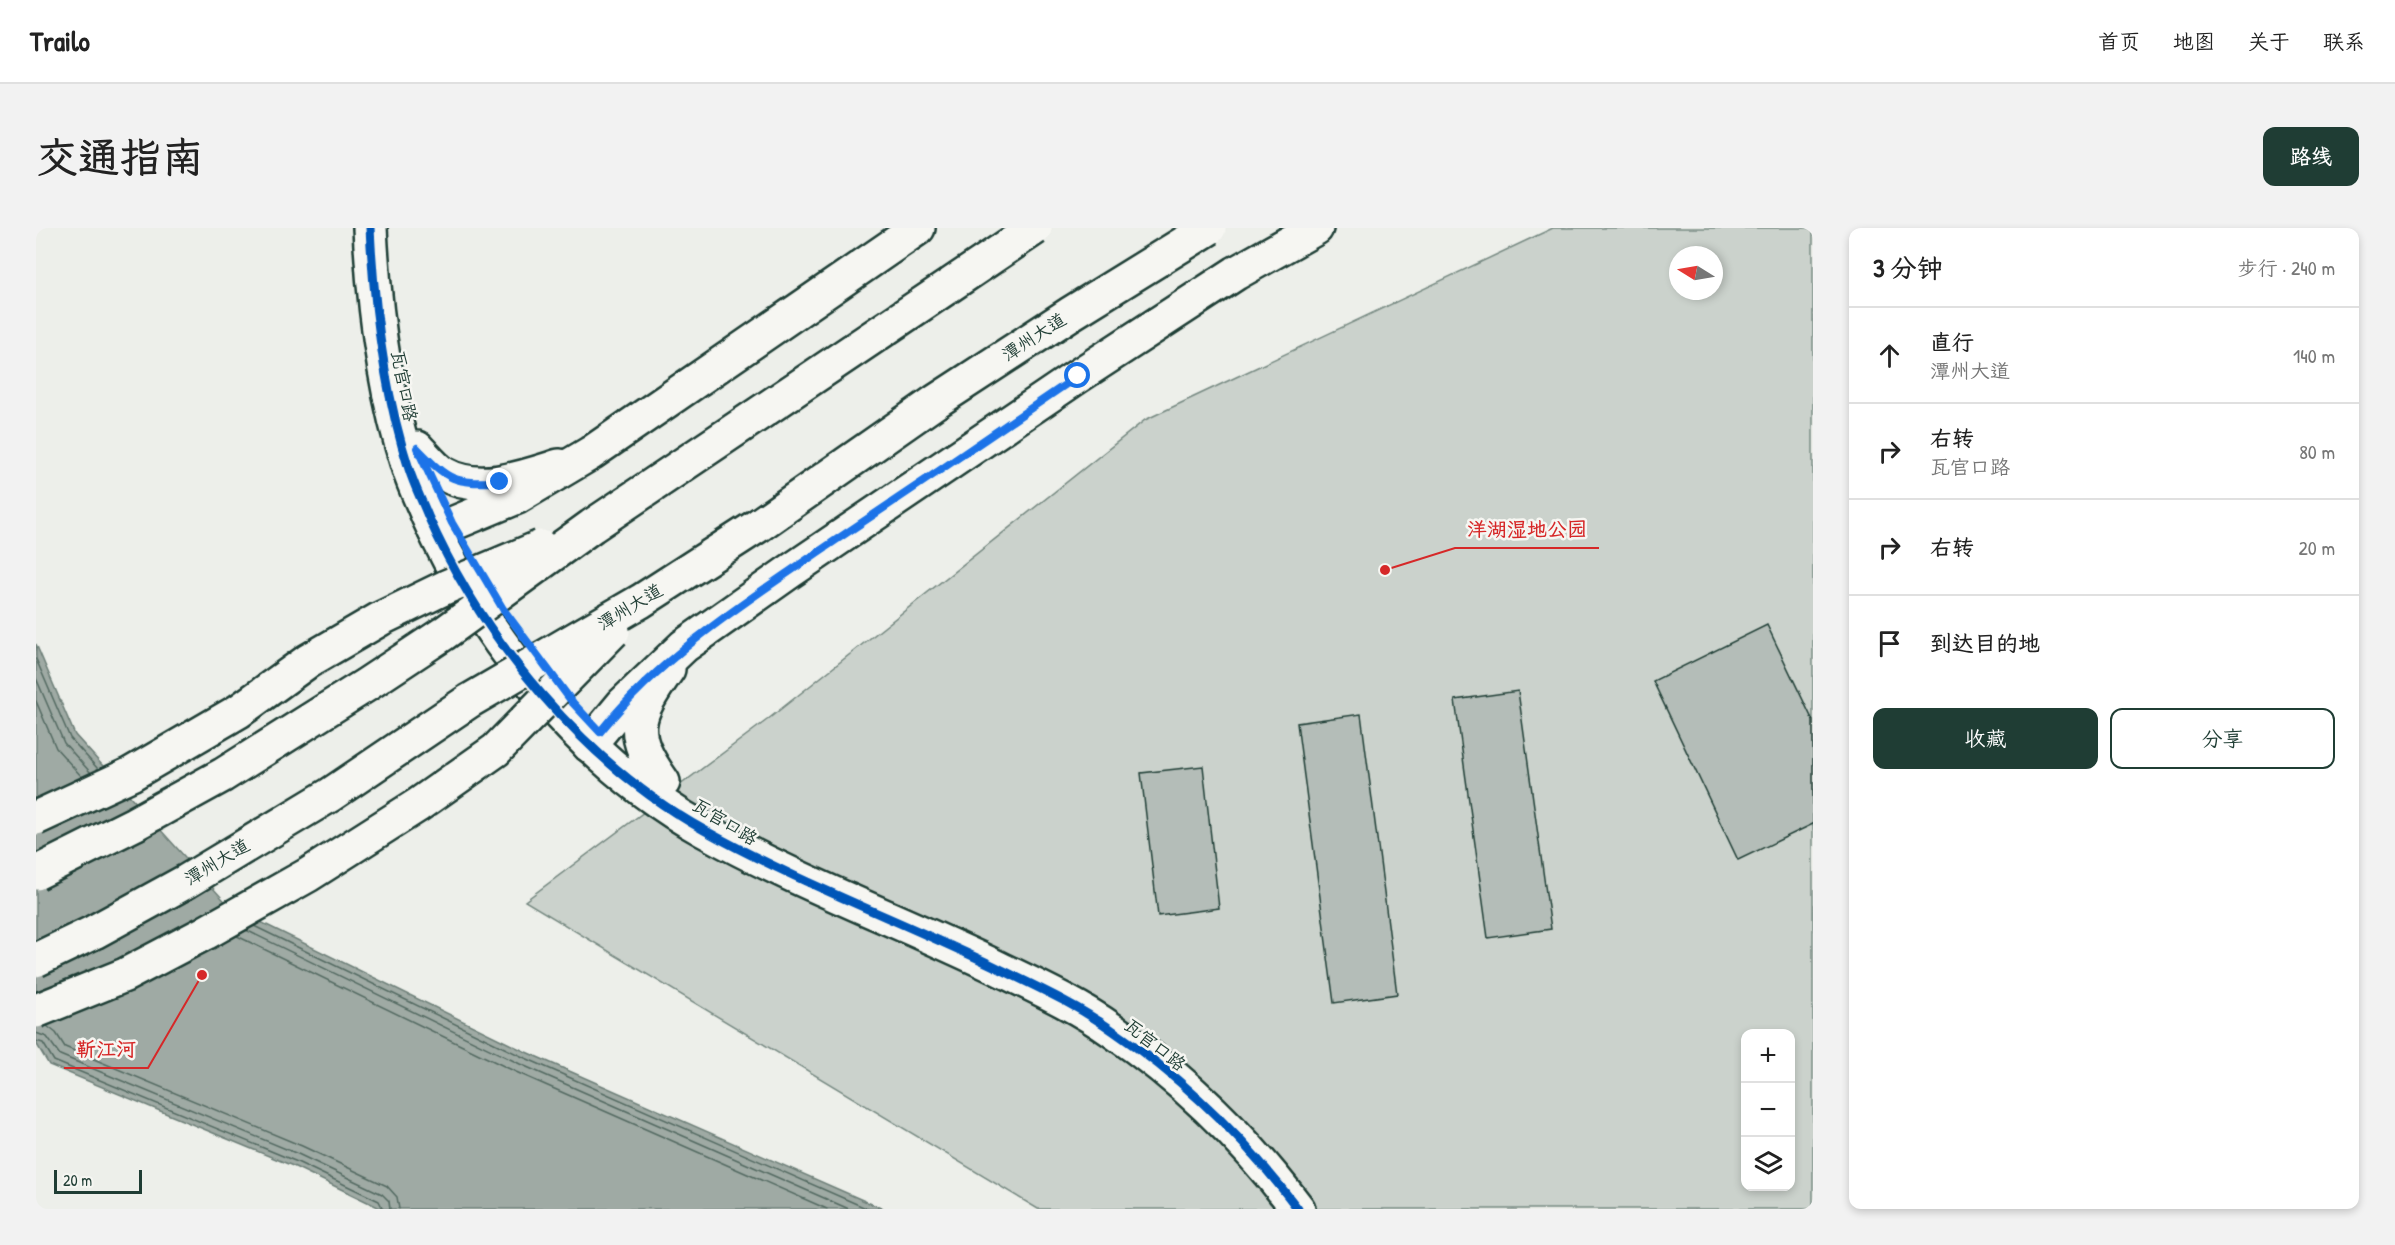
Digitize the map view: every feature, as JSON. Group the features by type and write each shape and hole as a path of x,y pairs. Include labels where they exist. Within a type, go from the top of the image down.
{"main road":[{"path":"370,228 381,351 394,411 409,471 443,527 517,497 591,453 918,228"},
{"name":"瓦官口路","path":"385,228 389,291 400,376 417,448 443,527 573,703 595,738 663,782 720,823 780,853 1036,970 1114,1014 1178,1062 1250,1122 1316,1209"},
{"path":"36,873 134,824 223,775 300,727 443,634 592,526 1035,228"},
{"name":"潭州大道","path":"36,960 94,932 187,881 330,795 469,701 642,601 759,525 935,402 1070,314 1209,228"},
{"path":"1298,1209 1228,1126 1166,1070 1111,1029 1057,997 941,941 761,860 701,829 639,786 595,738 623,704 684,646 1078,376 1236,273 1316,228"},
{"path":"417,448 442,473 463,483 500,482 558,466 591,453"},
{"path":"36,818 131,774 239,711 308,661 380,619 446,587 592,526"},
{"path":"36,1011 125,975 205,933 308,875 418,805 496,750 642,601"},
{"path":"663,782 649,763 641,746 638,727 645,705 684,646"}],"shaded area":[{"path":"1553,228 1813,228 1813,1209 1038,1209 525,901 767,720 1145,420"}],"water":[{"path":"36,644 75,735 230,907 526,1052 883,1209 382,1209 293,1166 49,1065 36,1043"}],"building":[{"path":"1767,625 1813,721 1813,824 1738,860 1653,681"},
{"path":"1518,691 1551,929 1488,938 1455,700"},
{"path":"1361,714 1397,994 1334,1003 1297,723"},
{"path":"1203,766 1219,908 1158,916 1141,773"}],"cycle path":[{"path":"370,228 374,289 382,350 393,410 409,469 428,516 478,608 508,652 542,695 618,771 660,803 704,830 813,885 1027,982 1099,1021 1139,1049 1189,1090 1257,1159 1298,1209"}],"place":[{"name":"洋湖湿地公园","path":"1385,570"},
{"name":"靳江河","path":"202,975"}],"route":[{"path":"500,482 463,483 442,473 417,448 452,523 503,609 573,703 600,732 623,704 684,646 1078,376"}]}
